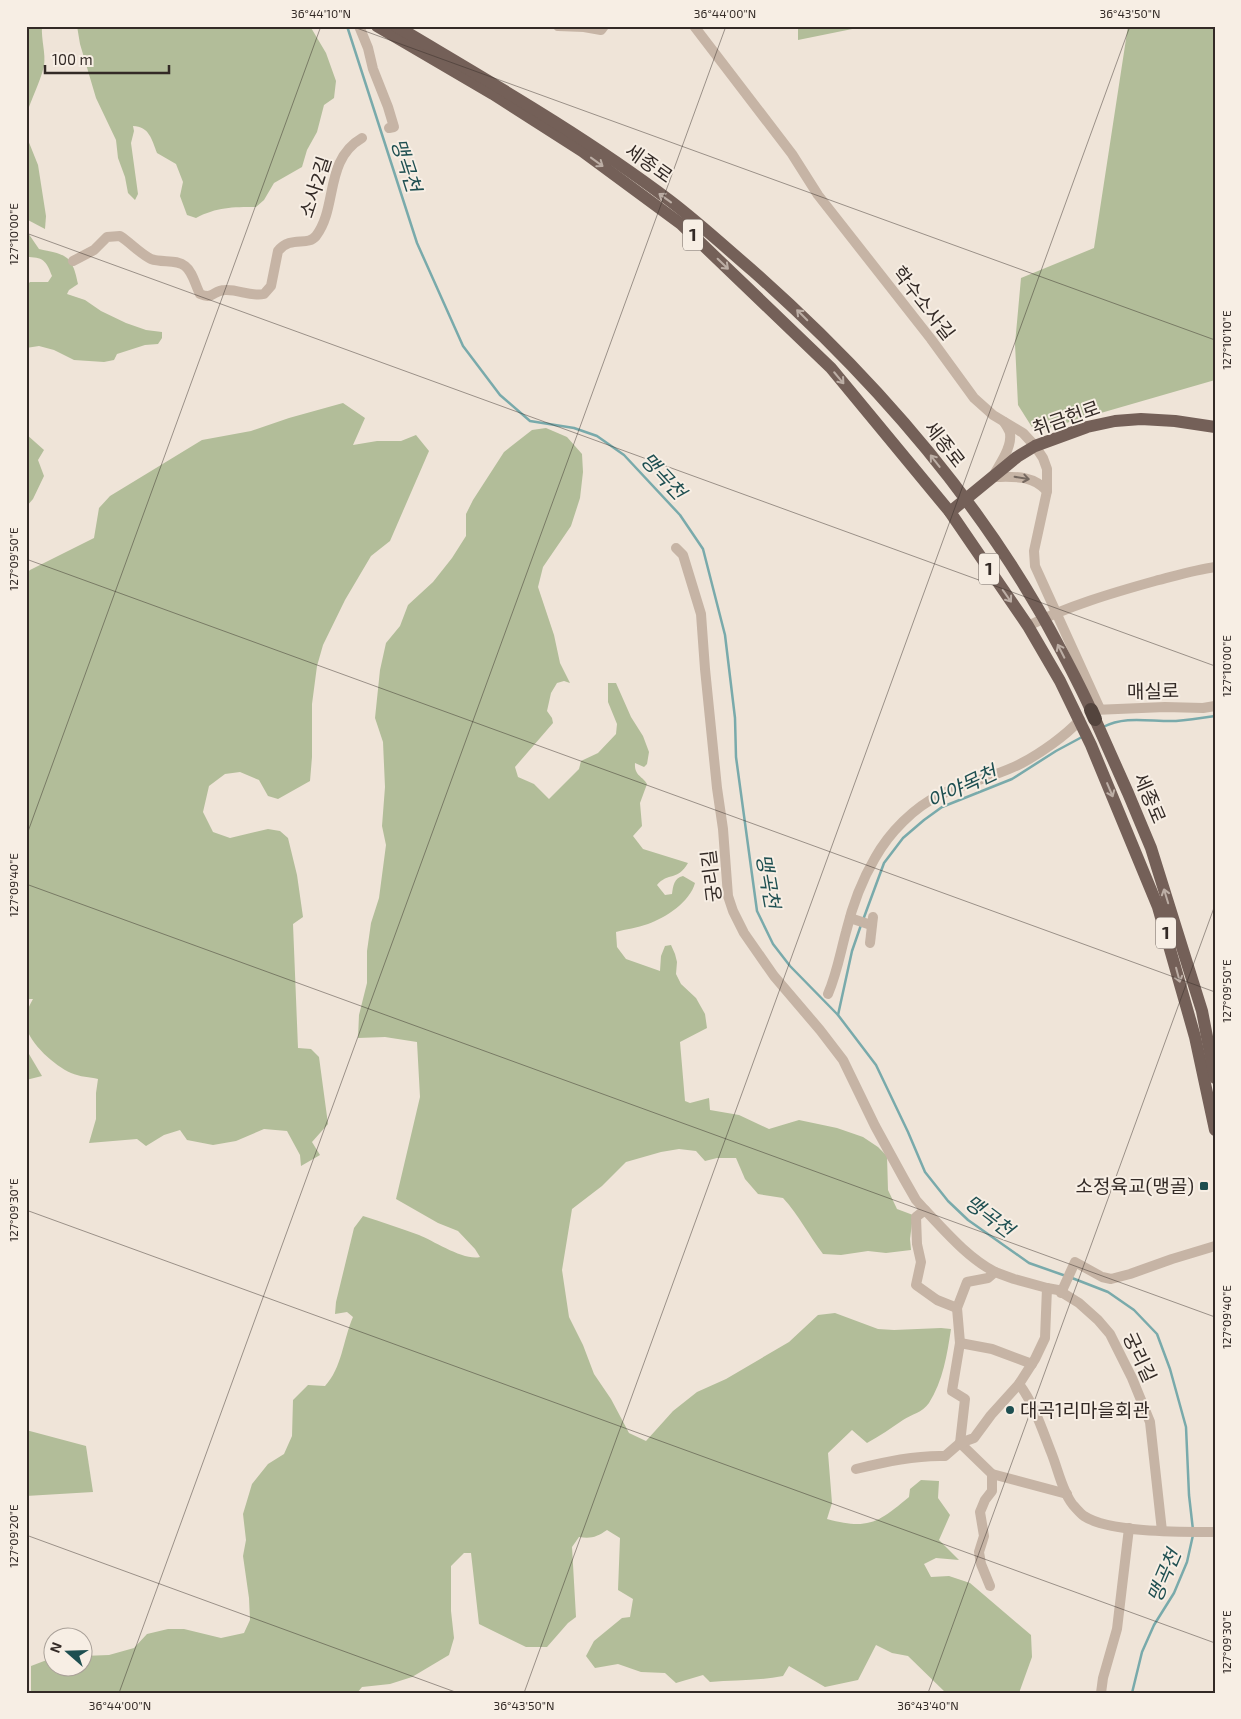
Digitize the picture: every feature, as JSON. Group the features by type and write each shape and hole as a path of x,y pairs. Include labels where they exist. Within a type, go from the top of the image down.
{"main road":[{"name":"세종로","path":"377,26 494,94 582,151 681,224 831,368 950,512 1028,626 1060,680 1103,736 1151,848 1202,1011 1215,1078"},
{"name":"세종로","path":"396,26 590,144 669,200 717,239 796,309 864,378 909,428 965,499 1050,615 1090,717 1091,745 1158,907 1195,1037 1215,1130"},
{"name":"취금헌로","path":"950,512 1017,457 1035,446 1087,426 1141,419 1175,421 1215,427"}],"street":[{"path":"358,26 368,48 373,68 388,107 394,127 389,128"},
{"path":"558,26 584,26 601,30 604,26"},
{"name":"학수소사길","path":"694,26 792,154 818,195 931,339 974,398 993,415 1023,433 1035,446 1047,469 1047,492 1044,512 1034,551 1035,566 1050,615"},
{"name":"소사2길","path":"73,261 94,250 107,237 120,236 140,253 152,259 180,263 186,266 200,294 212,296 222,290 228,290 258,296 264,294 270,286 278,251 282,246 286,243 310,240 317,234 322,225 343,154 354,142 362,138"},
{"path":"992,477 1005,455 1009,443 1010,433 1004,421"},
{"path":"992,477 1020,476 1033,480 1047,492"},
{"name":"궁리길","path":"676,548 683,555 701,614 728,896 733,911 744,933 774,976 843,1060 875,1126 916,1200 958,1244 984,1266 1014,1279 1061,1293 1078,1303 1098,1320 1110,1334 1132,1378 1150,1422 1166,1531"},
{"path":"1028,626 1050,615 1135,587 1199,569 1215,567"},
{"name":"매실로","path":"1090,717 1164,707 1203,708 1215,706"},
{"path":"828,994 836,975 850,918 875,858 893,832 916,810 938,795 1022,763 1090,717"},
{"path":"850,918 872,921 870,943"},
{"path":"925,1210 916,1217 917,1244 921,1262 916,1285 937,1300 957,1308"},
{"path":"1061,1293 1074,1262 1102,1277 1111,1279 1215,1246"},
{"path":"960,1443 965,1399 952,1391 960,1343 957,1308 967,1282 988,1278 995,1272"},
{"path":"856,1469 893,1460 945,1456 960,1443 974,1438 991,1415 1019,1384 1032,1364 1044,1338 1047,1288"},
{"path":"960,1343 992,1349 1032,1364"},
{"path":"1019,1384 1027,1396 1041,1426 1067,1494 1072,1504 1084,1516 1105,1525 1129,1528 1215,1532"},
{"path":"960,1443 992,1474 1067,1494"},
{"path":"990,1586 981,1564 979,1552 984,1536 980,1512 985,1500 992,1491 992,1474"},
{"path":"1101,1693 1103,1678 1117,1629 1129,1528"}],"green space":[{"path":"26,26 42,26 44,66 26,116"},
{"path":"77,26 310,26 326,53 336,81 334,98 324,105 317,132 307,150 302,167 274,183 264,200 256,207 225,208 196,218 187,215 180,196 183,182 176,164 157,153 149,135 143,128 133,126 134,131 131,143 138,194 135,200 128,193 125,177 118,158 116,140 96,98 80,44"},
{"path":"798,26 867,26 798,40"},
{"path":"1128,26 1215,26 1215,380 1035,432 1018,405 1015,344 1021,278 1094,248"},
{"path":"26,135 38,165 46,216 45,229 26,219"},
{"path":"26,230 39,249 62,255 70,261 78,284 69,290 67,294 85,300 101,311 126,323 146,330 162,332 162,338 158,344 145,345 117,354 114,360 104,362 74,360 54,350 39,346 26,348 26,286 30,282 48,282 52,276 43,260 26,257"},
{"path":"343,403 365,418 353,445 377,441 401,441 416,435 429,451 390,541 371,556 345,600 323,645 317,666 312,704 310,781 278,799 268,796 259,780 240,772 225,774 209,786 203,812 213,832 230,838 268,829 280,831 288,838 297,875 303,917 293,924 298,1048 311,1049 319,1057 328,1124 312,1142 320,1155 301,1166 300,1155 287,1131 264,1129 236,1141 213,1145 187,1140 180,1130 164,1135 146,1146 137,1139 89,1143 96,1119 98,1079 71,1073 51,1060 32,1040 26,1026 27,1012 33,999 26,999 26,574 30,570 94,538 99,508 110,496 202,440 251,431"},
{"path":"546,428 567,437 582,454 583,472 580,498 571,526 543,567 538,587 554,635 560,663 570,683 564,681 557,683 551,693 547,711 553,723 515,767 518,777 534,784 549,799 579,769 581,761 598,753 616,734 617,724 608,702 608,683 616,683 649,752 647,764 644,767 635,763 637,773 647,784 640,803 642,826 633,836 643,849 688,863 680,872 661,881 657,885 665,895 672,894 674,883 680,877 683,876 695,883 688,897 662,918 640,927 616,932 617,947 626,959 660,971 661,956 665,946 671,945 677,962 676,974 681,984 696,998 705,1014 707,1028 680,1042 685,1101 690,1103 709,1098 710,1110 739,1115 769,1129 799,1120 837,1128 863,1137 887,1156 888,1190 897,1209 913,1215 910,1239 911,1250 886,1253 868,1251 841,1255 823,1254 783,1198 758,1194 745,1179 736,1158 717,1158 705,1161 696,1151 679,1149 626,1162 602,1186 572,1209 562,1270 569,1317 583,1345 594,1374 611,1399 629,1433 646,1441 673,1411 697,1392 726,1379 789,1342 818,1315 835,1313 878,1329 951,1329 941,1377 929,1403 920,1411 867,1443 852,1430 828,1453 832,1503 827,1519 853,1524 872,1522 889,1513 909,1497 910,1489 921,1480 939,1481 938,1498 950,1515 939,1540 959,1560 936,1558 924,1564 931,1577 949,1576 970,1583 1031,1635 1032,1657 1019,1693 946,1693 908,1656 892,1653 876,1645 858,1680 825,1687 789,1666 783,1676 774,1678 710,1682 703,1675 676,1683 665,1673 641,1672 618,1664 595,1668 586,1656 594,1641 622,1618 630,1617 633,1599 618,1590 620,1538 607,1530 594,1537 579,1537 572,1547 576,1617 568,1623 547,1647 526,1647 479,1624 471,1553 464,1553 451,1566 451,1611 454,1638 449,1655 412,1677 390,1684 362,1687 357,1693 31,1693 31,1666 42,1662 42,1676 92,1676 92,1656 109,1655 134,1648 147,1634 168,1629 184,1629 221,1638 244,1633 250,1620 243,1556 246,1540 243,1514 252,1484 268,1464 284,1454 292,1436 293,1400 308,1385 325,1386 331,1379 339,1362 353,1317 347,1312 335,1314 336,1302 354,1228 363,1216 419,1235 466,1256 480,1257 458,1231 438,1223 396,1199 420,1097 417,1042 385,1037 358,1038 359,1015 367,983 367,951 371,923 379,898 386,845 382,826 385,787 383,742 375,718 380,670 386,643 400,626 408,605 433,582 466,536 466,514 504,452 532,430"},
{"path":"26,434 44,450 38,460 44,476 33,499 26,507"},
{"path":"26,1049 42,1076 26,1080"},
{"path":"26,1430 86,1446 93,1492 26,1496"}],"waterway":[{"name":"맹곡천","path":"347,26 417,243 463,346 500,395 530,421 574,428 597,436 624,455 680,515 703,549 725,635 735,718 736,757 757,911 773,944 790,966 838,1015 876,1065 925,1172 948,1201 968,1220 1029,1263 1066,1276"},
{"name":"아야목천","path":"1103,727 1112,723 1130,720 1176,721 1215,716"},
{"name":"아야목천","path":"863,920 884,863 903,838 924,820 942,807 1012,779 1082,737"},
{"name":"아야목천","path":"838,1015 852,951 861,925"},
{"name":"맹곡천","path":"1072,1278 1108,1292 1134,1310 1157,1334 1170,1369 1186,1427 1189,1495 1193,1530"},
{"name":"맹곡천","path":"1132,1693 1142,1652 1154,1625 1174,1593 1187,1562 1193,1535"}],"place":[{"name":"소정육교(맹골)","path":"1204,1186"},
{"name":"대곡1리마을회관","path":"1010,1410"}]}
